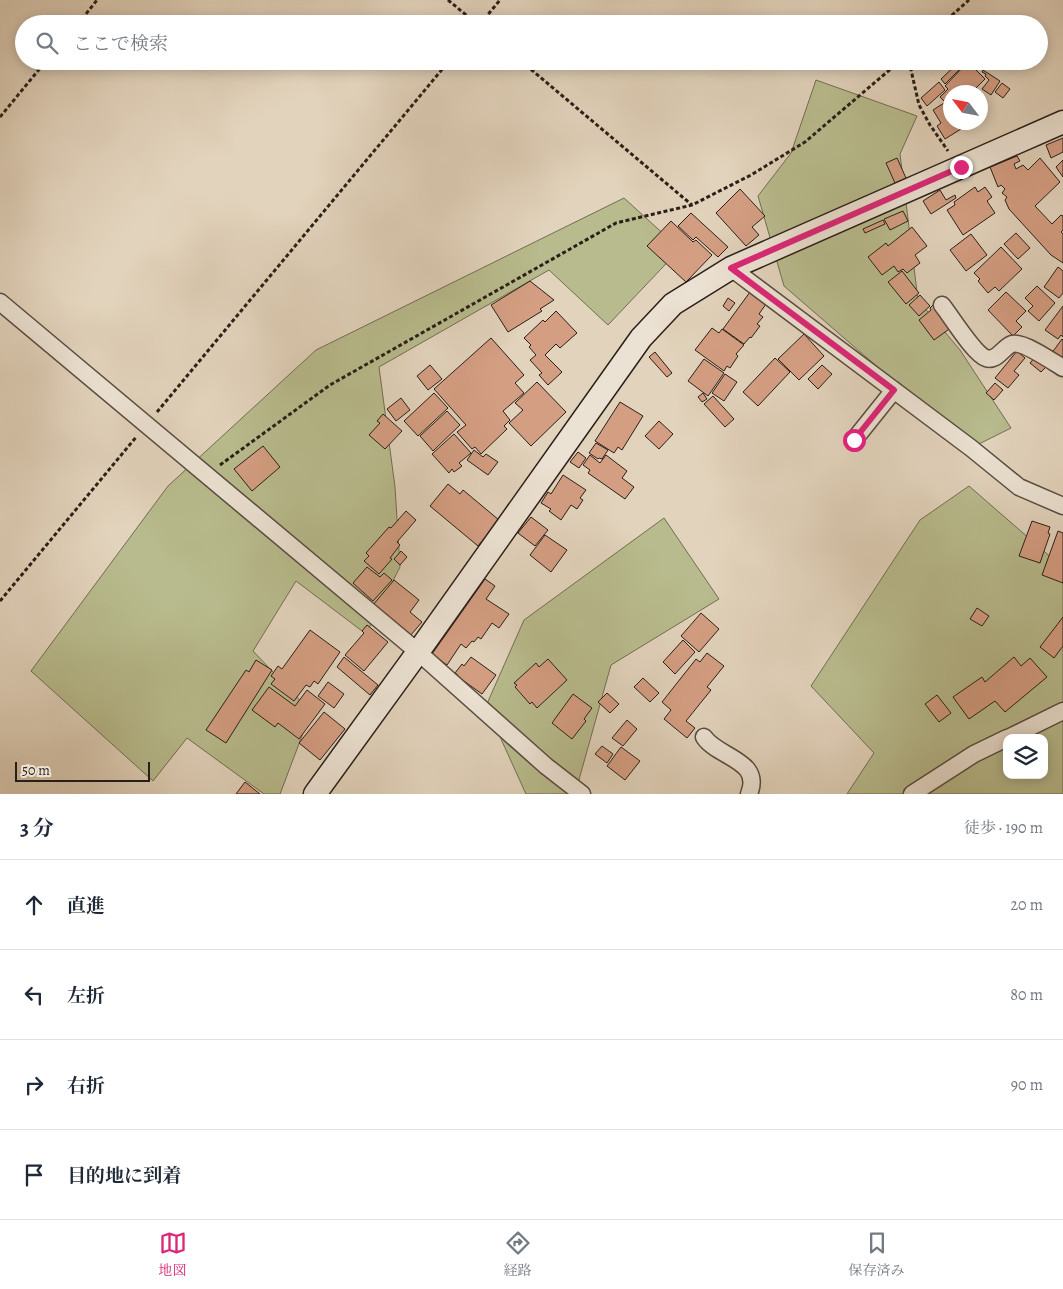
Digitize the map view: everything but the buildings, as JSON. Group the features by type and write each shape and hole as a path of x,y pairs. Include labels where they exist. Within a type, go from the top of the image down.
{"street":[{"path":"315,794 641,338 673,304 731,268 1063,122"},
{"path":"731,268 972,448 1019,486 1063,506"},
{"path":"0,302 418,652 546,766 582,794"},
{"path":"942,305 973,347 985,358 990,359 1011,344 1016,344 1028,348 1063,368"},
{"path":"854,440 894,390"},
{"path":"1015,734 1063,711"},
{"path":"704,737 709,744 743,764 751,776 752,787 749,794"},
{"path":"912,794 974,754 1003,740"}],"path":[{"path":"85,15 97,0"},
{"path":"448,0 467,15"},
{"path":"487,15 500,0"},
{"path":"952,15 968,0"},
{"path":"0,117 39,70"},
{"path":"0,601 442,70"},
{"path":"532,70 692,205"},
{"path":"206,475 330,385 616,223 692,205 751,174 805,142 889,70"},
{"path":"911,70 919,106 943,144 961,167"}],"green space":[{"path":"816,80 917,116 900,154 918,300 960,350 1011,428 971,448 784,286 758,196 791,153"},
{"path":"624,198 680,249 608,325 549,270 379,367 395,487 400,567 366,634 296,581 253,651 311,712 280,794 264,794 187,738 153,781 31,671 168,486 316,350"},
{"path":"969,486 1061,566 1063,571 1063,794 847,794 874,753 811,686 920,520"},
{"path":"664,518 719,599 611,665 575,794 526,794 486,706 524,620"}],"route":[{"path":"854,440 894,390 731,268 961,167"}]}
